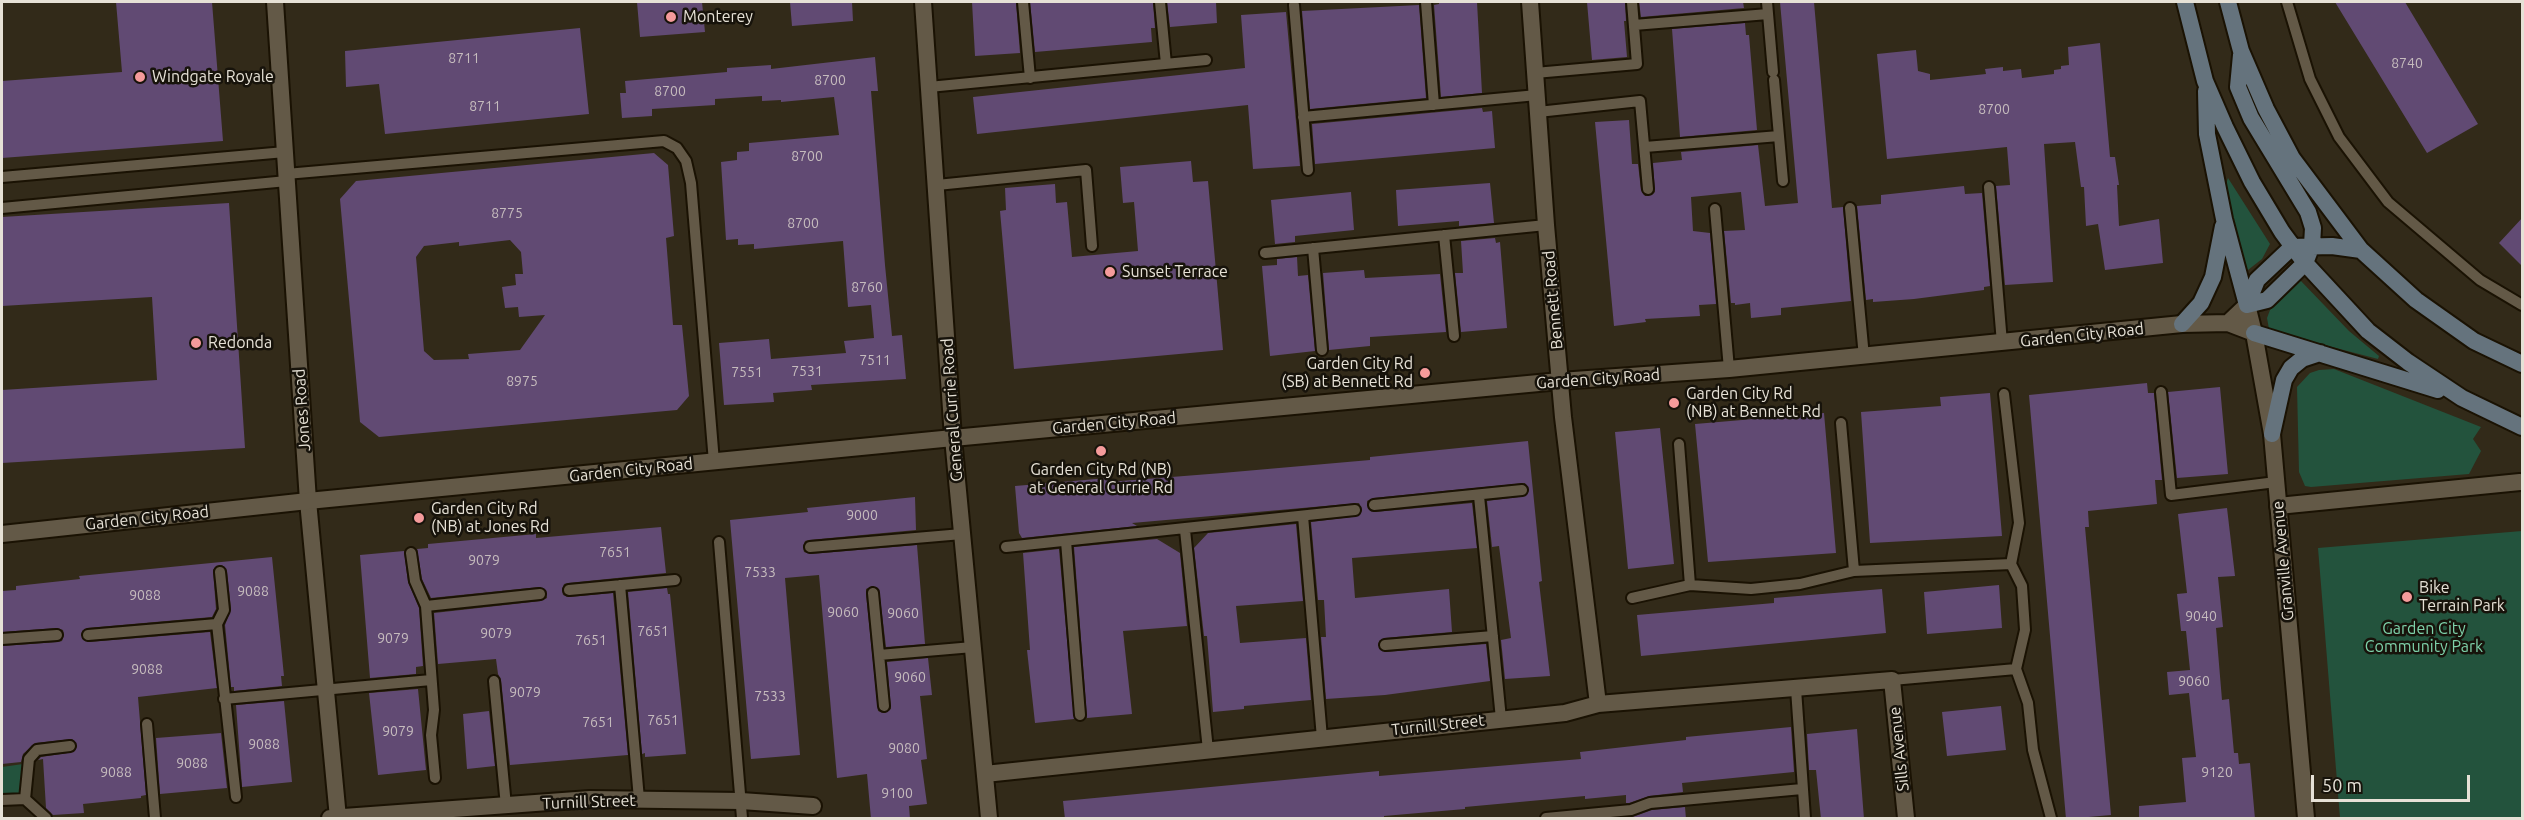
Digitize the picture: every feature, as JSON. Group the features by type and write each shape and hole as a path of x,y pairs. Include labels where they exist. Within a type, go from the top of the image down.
{"main road":[{"path":"2185,2 2205,81 2225,128 2252,182 2292,247 2368,331 2408,362 2462,398 2523,428"},
{"path":"2228,2 2241,51 2265,109 2292,158 2361,250 2416,300 2464,334 2523,364"},
{"path":"2241,51 2238,87 2251,118 2308,212 2313,228 2312,245 2305,263 2267,300 2247,304"},
{"path":"2205,81 2207,134 2224,219 2247,304"},
{"path":"2182,324 2201,303 2213,277 2224,219"},
{"path":"2247,304 2257,280 2292,247 2312,245 2361,250"},
{"path":"2254,333 2462,398"},
{"path":"2271,434 2284,380 2291,368 2302,359 2320,353"}],"street":[{"name":"Jones Road","path":"276,2 308,501 334,818"},
{"name":"General Currie Road","path":"923,2 953,438 989,819"},
{"name":"Bennett Road","path":"1530,2 1560,381 1598,704"},
{"path":"2228,322 2247,304"},
{"name":"Granville Avenue","path":"2247,304 2271,434 2306,819"},
{"name":"Garden City Road","path":"2,534 308,501 953,438 1560,381 1864,357 2182,324 2228,322 2254,333"},
{"path":"2278,506 2520,482"},
{"name":"Turnill Street","path":"985,774 1565,713 1598,704 1892,680"},
{"name":"Sills Avenue","path":"1892,680 1906,819"},
{"name":"Turnill Street","path":"334,818 590,799 741,801 813,806"}],"lane":[{"path":"1023,2 1030,78"},
{"path":"1160,2 1166,64"},
{"path":"1426,2 1434,105"},
{"path":"1535,74 1637,64 1632,2"},
{"path":"1767,2 1783,181"},
{"path":"2287,2 2310,79 2338,137 2388,202 2480,280 2523,305"},
{"path":"1294,5 1308,170"},
{"path":"1634,25 1768,14"},
{"path":"929,87 1206,60"},
{"path":"1303,117 1434,105 1640,101 1648,189"},
{"path":"1644,147 1779,136"},
{"path":"2,208 286,177 664,141 677,148 686,161 691,183 714,462"},
{"path":"2,177 285,152"},
{"path":"937,185 1086,170 1092,246"},
{"path":"1989,187 2002,344"},
{"path":"1850,208 1864,357"},
{"path":"1715,209 1729,369"},
{"path":"1265,253 1546,225"},
{"path":"1444,235 1454,336"},
{"path":"1313,248 1322,350"},
{"path":"2161,393 2171,495 2276,482"},
{"path":"2004,394 2019,523 2011,564 2022,585 2025,630 2016,669 2028,704 2032,750 2051,819"},
{"path":"1841,423 1854,571"},
{"path":"1679,444 1690,585"},
{"path":"1374,505 1522,490"},
{"path":"1479,496 1501,719"},
{"path":"1006,547 1185,530 1355,510"},
{"path":"1303,516 1322,738"},
{"path":"1185,530 1208,750"},
{"path":"810,547 962,534"},
{"path":"1066,541 1080,715"},
{"path":"719,542 742,819"},
{"path":"411,553 415,581 426,606 434,710 431,735 435,778"},
{"path":"1632,598 1690,585 1751,589 1800,584 1854,571 2011,564"},
{"path":"220,572 224,610 217,624 236,797"},
{"path":"569,590 675,580"},
{"path":"620,585 639,799"},
{"path":"873,593 884,706"},
{"path":"426,606 540,594"},
{"path":"88,635 217,624"},
{"path":"2,639 57,635"},
{"path":"1385,645 1493,636"},
{"path":"879,655 973,647"},
{"path":"1892,680 2016,669"},
{"path":"224,699 431,680"},
{"path":"494,681 506,806"},
{"path":"1796,689 1805,819"},
{"path":"147,724 155,819"},
{"path":"25,799 28,759 37,750 70,747"},
{"path":"1545,819 1631,814 1650,803 1802,789"},
{"path":"2,800 25,799 46,819"}],"green space":[{"path":"2228,178 2270,244 2262,259 2248,270 2241,267 2226,184"},
{"path":"2300,280 2349,331 2379,356 2378,359 2286,337 2269,329 2267,318 2270,310"},
{"path":"2334,369 2481,427 2473,439 2481,451 2469,474 2305,486 2299,472 2297,387 2310,373"},
{"name":"Garden City Community Park","path":"2522,531 2522,818 2340,818 2318,548"},
{"path":"23,764 24,781 19,793 2,796 2,767"}],"building":[{"name":"Windgate Royale","path":"116,2 212,2 223,141 2,158 2,81 122,72"},
{"name":"Monterey","path":"637,2 702,2 705,32 640,37"},
{"name":"Monterey","path":"790,2 852,2 853,21 792,26"},
{"path":"972,2 1016,2 1020,53 975,56"},
{"path":"1030,2 1153,2 1155,28 1151,28 1152,42 1035,52"},
{"path":"1167,2 1216,2 1217,23 1170,27"},
{"path":"1439,2 1477,2 1482,93 1441,97 1434,5"},
{"path":"1587,2 1625,2 1627,57 1592,60"},
{"path":"1639,2 1743,2 1744,8 1641,17"},
{"path":"1780,2 1814,2 1832,208 1843,207 1851,301 1781,308 1781,315 1751,318 1750,303 1735,305 1731,303 1724,231 1745,230 1741,192 1691,197 1693,231 1710,233 1716,304 1699,305 1700,316 1645,319 1646,322 1614,326 1595,122 1629,120 1632,164 1638,164 1641,190 1645,196 1655,192 1653,163 1682,160 1681,152 1758,145 1765,206 1798,203"},
{"path":"2335,2 2405,2 2478,124 2427,153"},
{"path":"1419,5 1426,98 1310,109 1302,11"},
{"path":"1286,12 1300,166 1253,169 1248,105 977,134 973,97 1245,68 1241,15"},
{"path":"1745,23 1746,35 1749,35 1757,130 1680,137 1672,29"},
{"path":"580,28 589,114 385,134 379,84 346,87 345,51"},
{"path":"2100,43 2110,157 2115,157 2119,185 2117,185 2119,226 2159,219 2163,263 2105,270 2098,224 2086,226 2084,187 2081,187 2075,142 2044,144 2053,282 2005,285 1996,186 2010,185 2007,147 1887,159 1877,54 1916,50 1918,71 1930,74 1930,80 1986,74 1985,69 2003,67 2003,71 2021,69 2022,78 2054,74 2054,70 2069,65 2068,47"},
{"path":"875,57 878,91 871,91 885,265 892,336 902,335 906,379 811,385 812,390 773,393 774,402 724,405 719,343 769,339 771,359 846,353 844,341 874,338 871,305 848,307 843,241 754,249 754,244 738,245 738,239 726,240 721,162 737,160 737,152 749,151 749,143 839,135 834,97 781,102 781,100 762,101 762,96 715,99 715,105 652,109 652,116 622,118 620,93 626,93 625,81 727,72 727,68 771,65 771,69"},
{"path":"1482,108 1483,112 1492,111 1495,148 1315,164 1312,124"},
{"path":"654,153 668,165 674,236 666,238 673,325 682,325 689,396 677,410 379,437 360,422 340,199 356,181","holes":["510,240 521,252 523,274 515,274 516,285 502,287 505,308 518,307 519,317 545,315 520,350 468,354 469,359 434,360 424,351 416,257 424,246 459,242 459,246"]},
{"name":"Sunset Terrace","path":"1191,161 1193,182 1208,181 1223,350 1014,369 1000,211 1006,210 1005,188 1055,184 1056,203 1067,202 1072,257 1138,251 1134,202 1123,203 1120,167"},
{"path":"1490,183 1494,223 1459,226 1459,221 1398,226 1396,190"},
{"path":"1964,186 1965,194 1982,193 1990,286 1984,287 1984,290 1914,299 1873,302 1873,299 1866,300 1857,206 1881,204 1881,195"},
{"path":"1351,192 1354,230 1295,236 1295,242 1275,244 1271,200"},
{"name":"Redonda","path":"229,203 245,448 2,463 2,390 157,380 152,297 2,306 2,217"},
{"path":"2523,217 2523,267 2499,243"},
{"path":"1495,238 1496,243 1500,242 1507,328 1461,332 1455,273 1463,273 1461,241"},
{"path":"1297,257 1298,276 1308,275 1315,351 1270,356 1262,266 1277,265 1277,259"},
{"path":"1364,270 1365,278 1440,274 1446,332 1370,337 1370,346 1329,350 1323,273"},
{"path":"2147,383 2148,393 2154,393 2162,480 2155,480 2157,504 2088,511 2089,527 2085,527 2111,815 2066,819 2029,395"},
{"path":"2220,387 2228,474 2177,478 2168,392"},
{"path":"1990,393 2002,536 1870,543 1861,412 1941,406 1940,397"},
{"path":"1824,413 1836,553 1708,562 1695,424"},
{"path":"1660,428 1674,564 1628,569 1615,432"},
{"path":"1528,441 1542,581 1539,582 1550,676 1505,679 1501,640 1511,638 1499,546 1492,547 1487,501 1526,496 1529,490 1525,483 1373,498 1367,501 1368,509 1375,512 1472,503 1477,548 1352,558 1355,598 1449,589 1452,632 1384,638 1379,641 1379,649 1386,652 1486,644 1490,681 1385,695 1326,699 1321,637 1326,637 1324,600 1318,600 1311,522 1359,516 1362,510 1359,503 1132,523 1137,526 1022,538 1019,533 1015,486 1108,478 1108,482 1222,473 1370,460 1370,457"},
{"path":"915,497 916,530 809,540 805,541 803,547 804,552 811,554 917,545 925,644 886,647 879,589 872,586 866,589 866,594 878,711 885,713 891,709 887,662 928,658 932,695 920,696 927,759 921,760 927,804 909,806 910,819 871,819 867,774 837,778 819,575 785,578 800,755 751,759 730,520 808,512 807,508"},
{"path":"2227,508 2235,576 2218,577 2223,627 2216,628 2222,700 2229,699 2234,753 2238,753 2239,764 2250,763 2255,819 2139,819 2139,806 2186,802 2182,758 2196,757 2189,693 2169,695 2167,672 2190,670 2186,631 2181,631 2177,594 2187,593 2178,514"},
{"path":"1296,524 1303,601 1236,606 1240,643 1306,638 1311,700 1244,706 1244,709 1213,712 1207,636 1204,636 1194,548 1208,533"},
{"path":"661,527 666,573 568,583 564,584 562,590 563,595 569,597 613,593 628,755 510,765 501,680 496,659 438,664 434,613 541,601 547,598 546,590 539,587 431,598 422,579 417,549 428,548 428,544 536,534 536,538"},
{"path":"1157,539 1180,553 1187,626 1123,631 1132,714 1087,718 1074,547"},
{"path":"1059,549 1074,719 1035,723 1027,650 1030,650 1023,553"},
{"path":"404,551 408,582 419,608 423,666 416,667 416,674 370,678 360,555"},
{"path":"272,557 284,676 281,676 282,686 234,691 234,687 231,687 225,625 231,609 227,571 222,565 216,566 213,570 216,609 212,617 87,628 82,631 82,639 89,642 210,632 217,688 138,697 146,795 141,798 83,804 84,813 53,815 46,808 43,759 38,760 41,757 74,752 77,746 72,739 35,743 23,754 21,762 2,764 2,646 58,642 62,641 64,635 63,630 57,628 2,632 2,591 16,590 16,586 80,579 79,576"},
{"path":"1999,585 2002,628 1927,634 1924,592"},
{"path":"667,588 670,594 686,754 645,757 645,753 642,754 628,592"},
{"path":"1882,589 1886,633 1641,656 1637,615 1774,603 1774,598"},
{"path":"418,689 426,770 378,775 369,693"},
{"path":"284,701 292,782 242,787 236,705"},
{"path":"2001,706 2006,750 1947,756 1942,712"},
{"path":"489,711 495,766 467,769 463,714"},
{"path":"1791,727 1794,772 1682,783 1683,792 1649,796 1629,803 1626,803 1626,795 1585,799 1585,796 1384,816 1384,819 1065,819 1063,801 1379,771 1379,776 1581,759 1580,752 1686,740 1686,737"},
{"path":"1857,729 1864,819 1821,819 1816,770 1809,770 1807,734"},
{"path":"221,733 227,788 160,794 156,738"},
{"path":"1685,807 1686,819 1627,819 1652,810"}],"place":[{"name":"Monterey","path":"671,17"},
{"name":"Windgate Royale","path":"140,77"},
{"name":"Sunset Terrace","path":"1110,272"},
{"name":"Redonda","path":"196,343"},
{"name":"Garden City Rd (SB) at Bennett Rd","path":"1425,373"},
{"name":"Garden City Rd (NB) at Bennett Rd","path":"1674,403"},
{"name":"Garden City Rd (NB) at General Currie Rd","path":"1101,451"},
{"name":"Garden City Rd (NB) at Jones Rd","path":"419,518"},
{"name":"Bike Terrain Park","path":"2407,597"}]}
